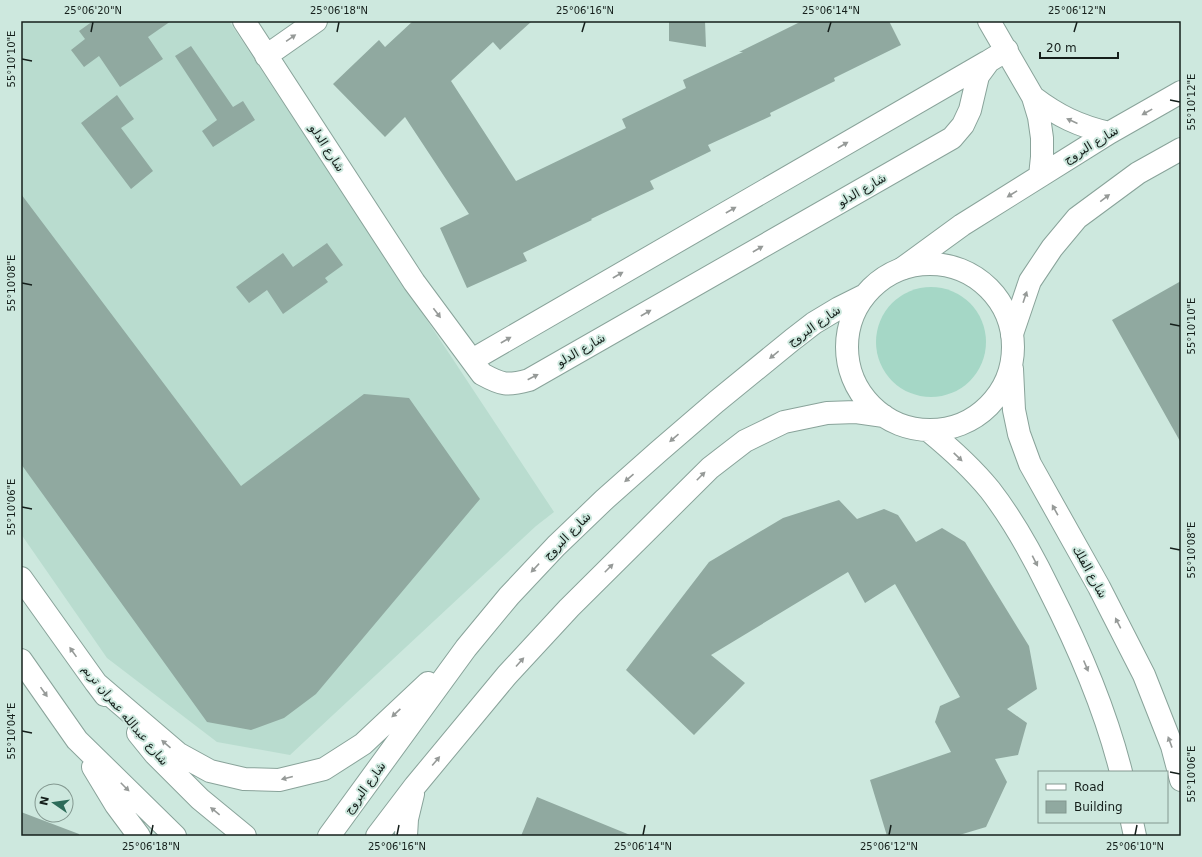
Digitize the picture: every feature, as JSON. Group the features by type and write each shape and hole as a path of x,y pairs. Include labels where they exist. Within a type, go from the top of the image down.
{"street":[{"name":"شارع الدلو","path":"244,21 414,282 482,374 496,382 513,384 529,380 952,138 965,120 970,110 978,76 988,61 1007,50"},
{"path":"266,56 316,21"},
{"path":"990,21 1034,97 1042,138 1040,176"},
{"path":"472,360 988,61"},
{"name":"شارع البروج","path":"903,268 962,225 1109,133 1181,92"},
{"path":"1034,97 1051,110 1070,121 1109,133"},
{"path":"1012,334 1030,281 1052,248 1077,218 1138,173 1181,149"},
{"path":"1012,334 1003,307 985,284 960,269 932,263 903,268 889,274 876,284 865,295 852,319 847,346 851,373 864,398 884,416 898,424 913,429 929,430 958,425 982,411 1001,389 1012,362"},
{"name":"شارع البروج","path":"329,836 466,648 509,596 545,557 605,499 716,402 814,322 865,295"},
{"name":"شارع الفلك","path":"1012,334 1012,386 1014,410 1019,434 1030,464 1099,587 1144,675 1172,746 1181,780"},
{"path":"377,836 415,786 507,675 569,608 710,468 745,441 784,422 827,413 856,412 884,416"},
{"path":"929,430 966,464 990,490 1011,519 1029,550 1070,630 1094,685 1114,743 1121,771"},
{"name":"شارع عبدالله عمران تريم","path":"21,578 96,683 155,754 200,800 245,836"},
{"path":"96,683 179,754 210,771 244,779 279,780 324,769 363,744 466,648"},
{"path":"21,660 77,740 116,805 138,836"},
{"path":"77,740 175,836"},
{"path":"406,836 407,819 415,786"},
{"path":"1132,823 1135,836"}],"shaded area":[{"path":"21,21 229,21 554,512 536,526 290,755 217,742 107,658 21,534"},
{"path":"931,287 952,291 970,303 982,321 986,342 982,363 970,381 952,393 931,397 910,393 892,381 880,363 876,342 880,321 892,303 910,291"}],"building":[{"path":"93,21 171,21 148,37 163,59 120,87 99,56 84,67 71,50 85,39 79,31"},
{"path":"413,21 532,21 500,50 493,42 451,81 516,181 626,128 622,119 686,88 683,80 743,52 739,52 802,21 889,21 901,45 834,78 835,81 770,113 771,116 708,145 711,151 650,181 654,189 523,253 527,261 467,288 440,228 469,214 405,117 385,137 333,84 379,40 385,47"},
{"path":"669,21 705,21 706,47 669,41"},
{"path":"191,46 233,107 243,101 255,120 213,147 202,131 217,120 175,56"},
{"path":"117,95 134,119 121,128 153,171 131,189 81,123"},
{"path":"21,194 241,486 364,394 409,398 480,499 316,694 284,718 251,730 207,722 21,464"},
{"path":"327,243 343,265 325,278 328,282 283,314 267,290 249,303 236,287 283,253 293,267"},
{"path":"1181,281 1181,443 1112,320"},
{"path":"839,500 857,519 884,509 898,515 916,542 942,528 965,542 1029,646 1037,689 1007,709 1027,723 1018,755 995,759 1007,782 986,827 956,836 887,836 870,780 951,752 935,722 940,706 960,697 895,584 865,603 848,572 711,655 745,683 694,735 626,670 709,562 783,518"},
{"path":"537,797 630,835 630,836 521,836"},
{"path":"21,812 34,817 34,823 50,823 79,834 79,836 21,836"}]}
